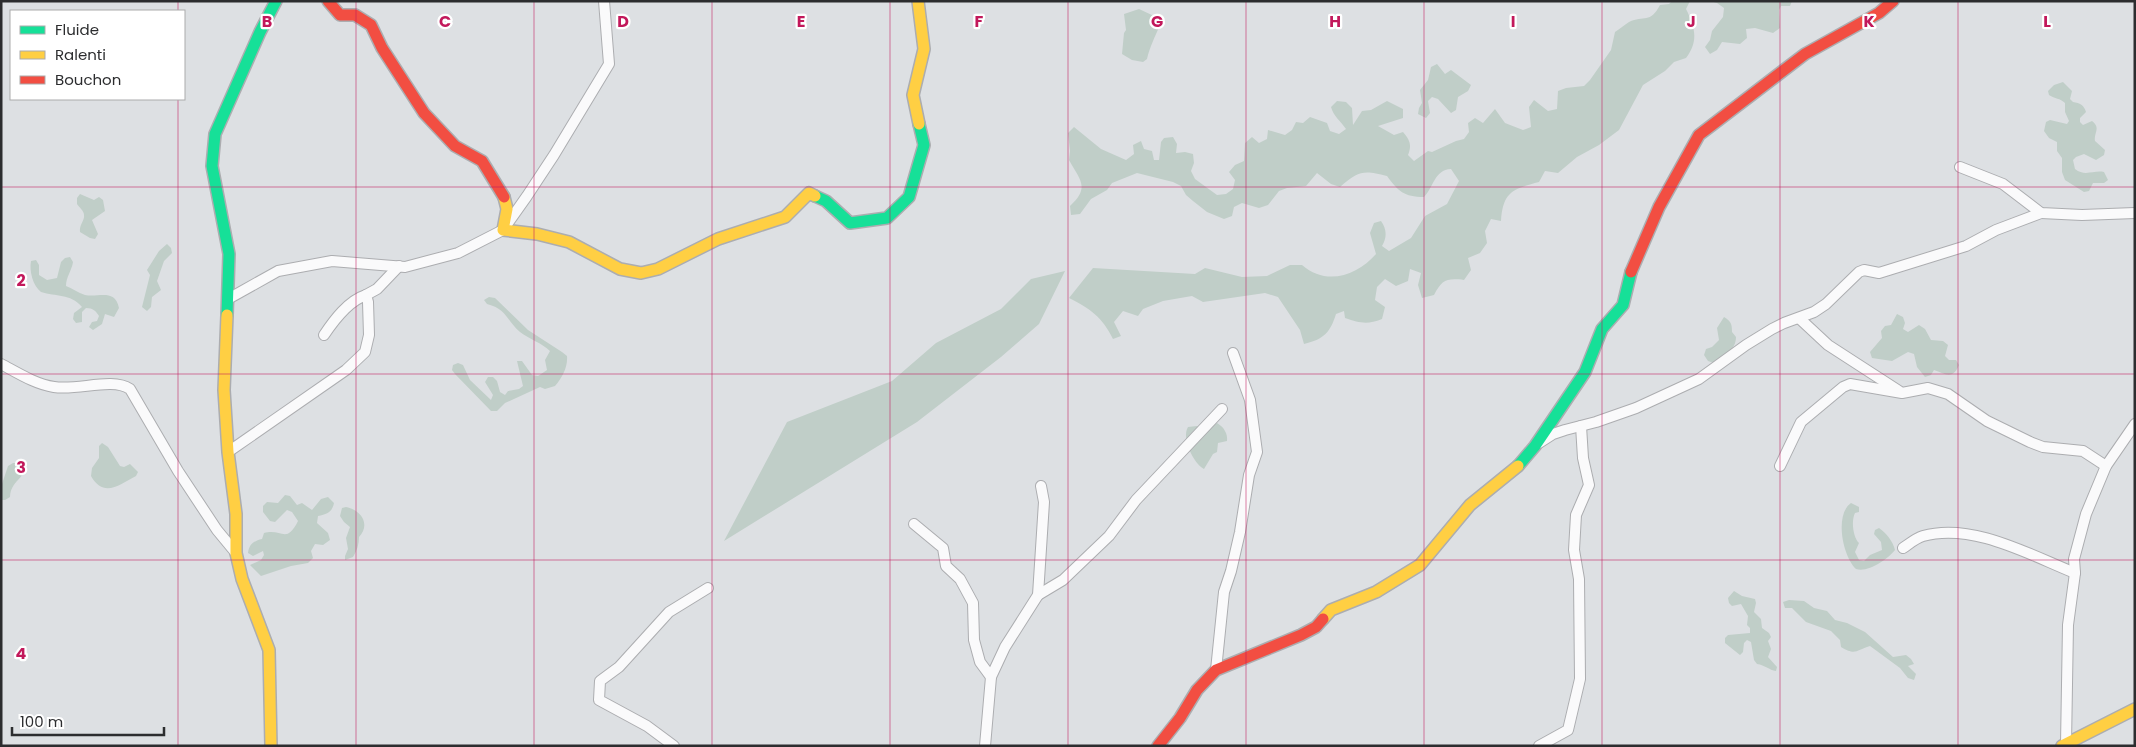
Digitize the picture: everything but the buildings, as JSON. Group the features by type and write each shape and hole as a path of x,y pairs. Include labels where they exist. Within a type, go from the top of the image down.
{"street":[{"path":"271,744 269,650 242,579 236,553 236,514 228,452 224,390 229,254 212,166 215,134 260,32 276,1"},
{"path":"328,1 340,15 355,14 370,26 424,113 456,146 482,161 505,199 507,209 502,230"},
{"path":"228,299 278,271 332,261 405,267 458,253 502,230 533,188 609,64 604,1"},
{"path":"502,230 537,234 569,242 620,269 641,273 658,269 718,239 785,217 809,193 826,201 850,223 887,218 909,197 924,145 913,95 924,49 918,1"},
{"path":"1158,746 1180,718 1197,690 1216,670 1301,635 1316,627 1331,610 1376,592 1406,575 1420,565 1434,550 1470,505 1518,466 1535,446 1585,372 1602,329 1623,304 1632,268 1659,207 1700,135 1805,54 1879,13 1893,1"},
{"path":"1960,166 2003,184 2041,213"},
{"path":"1535,446 1553,434 1636,408 1699,379 1759,337 1784,323 1814,312 1826,304 1859,272 1864,270 1879,273 1966,246 1996,230 2041,213 2082,215 2135,213"},
{"path":"324,335 334,320 357,298 377,289 399,266"},
{"path":"228,452 346,370 365,352 369,335 366,295"},
{"path":"1800,318 1828,345 1902,393"},
{"path":"1216,670 1224,592 1232,571 1249,475 1257,452 1250,400 1233,353"},
{"path":"1,364 43,384 56,388 79,388 112,383 124,385 130,390 178,472 217,530 236,553"},
{"path":"1780,466 1802,422 1843,387 1850,384 1902,393 1928,388 1948,394 1986,421 2030,442 2043,447 2084,451 2106,466"},
{"path":"985,746 991,677 1005,647 1038,595 1063,580 1109,536 1136,500 1222,409"},
{"path":"2135,424 2106,466 2086,514 2074,559 2075,573 2068,625 2064,745 2135,709"},
{"path":"1539,746 1568,730 1580,679 1579,579 1575,541 1576,515 1589,485 1583,458 1581,426"},
{"path":"1038,595 1044,502 1041,486"},
{"path":"914,524 943,548 946,566 960,579 973,603 974,640 980,662 991,677"},
{"path":"1903,548 1921,536 1943,532 1991,539 2075,573"},
{"path":"674,746 647,726 599,700 600,680 619,667 669,612 708,588"}],"shaded area":[{"path":"1672,1 1690,1 1686,9 1692,22 1694,40 1693,46 1686,58 1674,62 1665,71 1643,85 1619,130 1599,145 1577,157 1558,173 1545,171 1539,182 1522,187 1511,193 1504,203 1501,221 1491,219 1485,231 1487,243 1480,253 1468,258 1471,270 1464,280 1453,279 1445,281 1434,295 1422,298 1418,285 1421,273 1410,269 1408,281 1396,286 1385,279 1377,287 1375,300 1385,307 1382,319 1368,323 1359,322 1345,318 1344,311 1336,314 1329,331 1317,340 1304,344 1300,330 1278,297 1265,293 1203,302 1192,296 1163,301 1143,309 1138,316 1123,311 1114,322 1121,336 1113,339 1105,325 1095,314 1069,298 1093,268 1195,274 1205,268 1242,277 1267,276 1290,265 1302,265 1311,271 1331,277 1351,273 1368,262 1376,254 1370,233 1374,223 1381,221 1383,224 1386,233 1382,246 1389,251 1411,238 1425,216 1447,204 1459,181 1451,169 1445,170 1441,172 1424,197 1417,197 1402,192 1387,176 1362,173 1340,187 1331,184 1317,173 1306,186 1279,191 1268,205 1259,208 1242,203 1234,207 1232,216 1224,219 1207,212 1186,195 1181,186 1173,182 1137,173 1112,183 1107,190 1091,199 1080,214 1071,215 1070,206 1082,188 1069,160 1068,133 1074,127 1101,149 1126,160 1134,154 1133,145 1141,141 1144,149 1152,151 1154,160 1159,160 1161,142 1164,138 1173,137 1177,144 1176,153 1185,152 1193,154 1194,163 1191,171 1195,179 1217,195 1226,194 1233,189 1235,180 1229,172 1235,165 1244,161 1245,143 1252,137 1259,143 1267,139 1268,130 1285,135 1292,130 1296,122 1303,123 1310,117 1327,123 1330,131 1339,134 1346,129 1335,116 1331,107 1337,101 1346,102 1352,108 1353,125 1362,111 1371,110 1387,101 1403,109 1403,118 1378,126 1394,135 1403,132 1410,143 1408,155 1414,161 1428,151 1432,152 1464,139 1469,132 1468,123 1475,118 1483,123 1495,109 1505,123 1523,130 1531,127 1529,107 1534,100 1548,111 1557,109 1558,91 1584,86 1590,80 1611,50 1615,32 1629,22 1650,17 1660,5 1669,4"},
{"path":"1710,1 1792,1 1790,6 1781,6 1779,10 1780,28 1773,33 1755,28 1746,29 1747,38 1740,44 1722,42 1717,50 1710,54 1705,47 1710,40 1712,31 1723,17 1724,8"},
{"path":"1139,9 1154,16 1160,25 1147,59 1143,62 1132,60 1122,54 1126,30 1124,14"},
{"path":"1437,64 1445,74 1451,70 1471,85 1468,91 1458,97 1456,110 1451,113 1438,99 1432,97 1428,101 1430,113 1426,118 1418,114 1422,103 1420,90 1428,80 1431,67"},
{"path":"2063,82 2072,91 2070,99 2081,105 2086,112 2080,118 2080,122 2083,125 2092,121 2095,124 2097,128 2095,141 2105,150 2104,155 2096,160 2084,154 2073,160 2075,169 2082,173 2104,172 2108,180 2104,183 2093,183 2089,191 2084,192 2065,180 2062,172 2062,158 2057,151 2057,142 2049,138 2044,131 2046,122 2050,120 2067,124 2069,121 2065,112 2065,103 2049,95 2048,91 2054,85"},
{"path":"80,194 94,200 99,197 103,200 105,211 92,220 98,234 95,239 80,232 84,217 77,204 77,198"},
{"path":"167,244 171,248 172,253 164,261 157,281 161,290 152,297 151,307 147,311 142,307 150,275 147,270 159,251"},
{"path":"70,257 73,262 66,286 85,295 110,296 117,302 119,308 114,317 105,314 102,324 93,330 89,327 92,322 97,321 99,316 95,311 86,308 82,312 82,322 76,323 73,319 74,313 82,307 68,297 41,292 32,278 31,261 36,260 39,265 39,275 47,280 57,278 61,262 65,258"},
{"path":"1065,271 1039,324 1001,357 917,422 724,541 787,422 892,381 936,343 1001,309 1031,279"},
{"path":"489,297 495,298 528,330 567,356 564,372 555,386 545,389 540,387 505,403 497,411 491,411 455,374 452,370 453,365 458,363 463,365 470,380 491,400 493,395 485,382 488,377 493,377 497,381 500,392 505,395 508,391 519,389 523,386 517,361 522,361 532,375 538,376 547,370 545,360 550,351 515,328 499,309 487,304 484,300"},
{"path":"1897,314 1903,317 1905,323 1903,329 1908,332 1919,325 1925,329 1931,340 1943,341 1948,345 1945,356 1949,360 1956,360 1959,365 1957,370 1948,375 1934,370 1931,375 1925,377 1917,367 1914,354 1908,352 1892,361 1872,358 1870,352 1882,338 1881,331 1885,326 1891,325"},
{"path":"1724,317 1731,323 1732,332 1736,337 1735,342 1729,352 1714,363 1708,361 1704,355 1706,349 1712,347 1719,340 1717,328"},
{"path":"1217,423 1225,431 1227,441 1218,443 1217,452 1213,454 1204,469 1196,462 1187,444 1186,432 1188,427 1197,426 1201,429 1201,434 1205,435 1210,427"},
{"path":"102,443 108,447 120,466 124,467 130,464 138,472 136,476 112,488 101,487 96,483 91,476 92,468 99,458 99,446"},
{"path":"18,463 24,471 11,491 10,497 1,500 1,487 8,466"},
{"path":"285,495 290,496 297,505 302,503 312,510 321,499 328,497 334,503 329,512 318,516 317,523 328,533 330,540 323,545 315,544 311,551 313,558 308,563 291,566 261,576 250,565 261,560 264,555 263,551 253,556 248,553 251,545 262,539 264,533 287,534 298,521 292,512 287,510 275,522 270,521 263,512 263,506 267,502 278,503"},
{"path":"1851,503 1859,507 1859,512 1855,513 1853,524 1855,537 1859,543 1855,552 1859,560 1864,561 1870,555 1882,550 1881,542 1874,534 1875,530 1879,528 1893,543 1895,550 1883,561 1861,570 1856,569 1851,563 1842,536 1843,517"},
{"path":"346,507 360,514 363,518 364,527 353,557 345,560 348,549 346,538 350,527 340,516 342,508"},
{"path":"1734,591 1742,596 1755,599 1754,612 1761,619 1762,628 1771,637 1768,641 1771,649 1768,657 1777,667 1776,671 1757,664 1754,660 1751,642 1747,640 1744,643 1743,652 1740,655 1725,643 1725,638 1728,635 1750,633 1750,628 1747,625 1748,616 1741,604 1732,606 1729,603 1728,598"},
{"path":"1789,600 1804,601 1814,608 1827,611 1835,620 1847,623 1865,632 1893,657 1906,655 1914,664 1908,666 1916,674 1914,680 1908,678 1900,668 1870,646 1853,652 1841,647 1840,640 1831,631 1806,622 1792,608 1785,608 1783,602"}],"traffic: fast":[{"path":"227,315 229,254 212,166 215,134 260,32 276,1"},
{"path":"815,196 826,201 850,223 887,218 909,197 924,145 919,124"},
{"path":"1518,466 1535,446 1585,372 1602,329 1623,305 1631,272"}],"traffic: slow":[{"path":"918,1 924,49 913,95 919,124"},
{"path":"504,197 507,209 503,230 537,234 569,242 620,269 641,273 658,269 718,239 785,217 809,193 815,196"},
{"path":"227,315 224,390 228,452 236,514 236,553 242,579 269,650 271,746"},
{"path":"1323,619 1331,610 1376,592 1420,565 1470,505 1518,466"},
{"path":"2062,746 2135,709"}],"traffic: jam":[{"path":"328,1 340,15 355,15 371,25 382,48 424,113 455,146 482,161 504,197"},
{"path":"1631,272 1659,207 1699,135 1805,54 1879,13 1893,1"},
{"path":"1158,746 1180,718 1197,690 1216,670 1301,635 1316,627 1323,619"}]}
